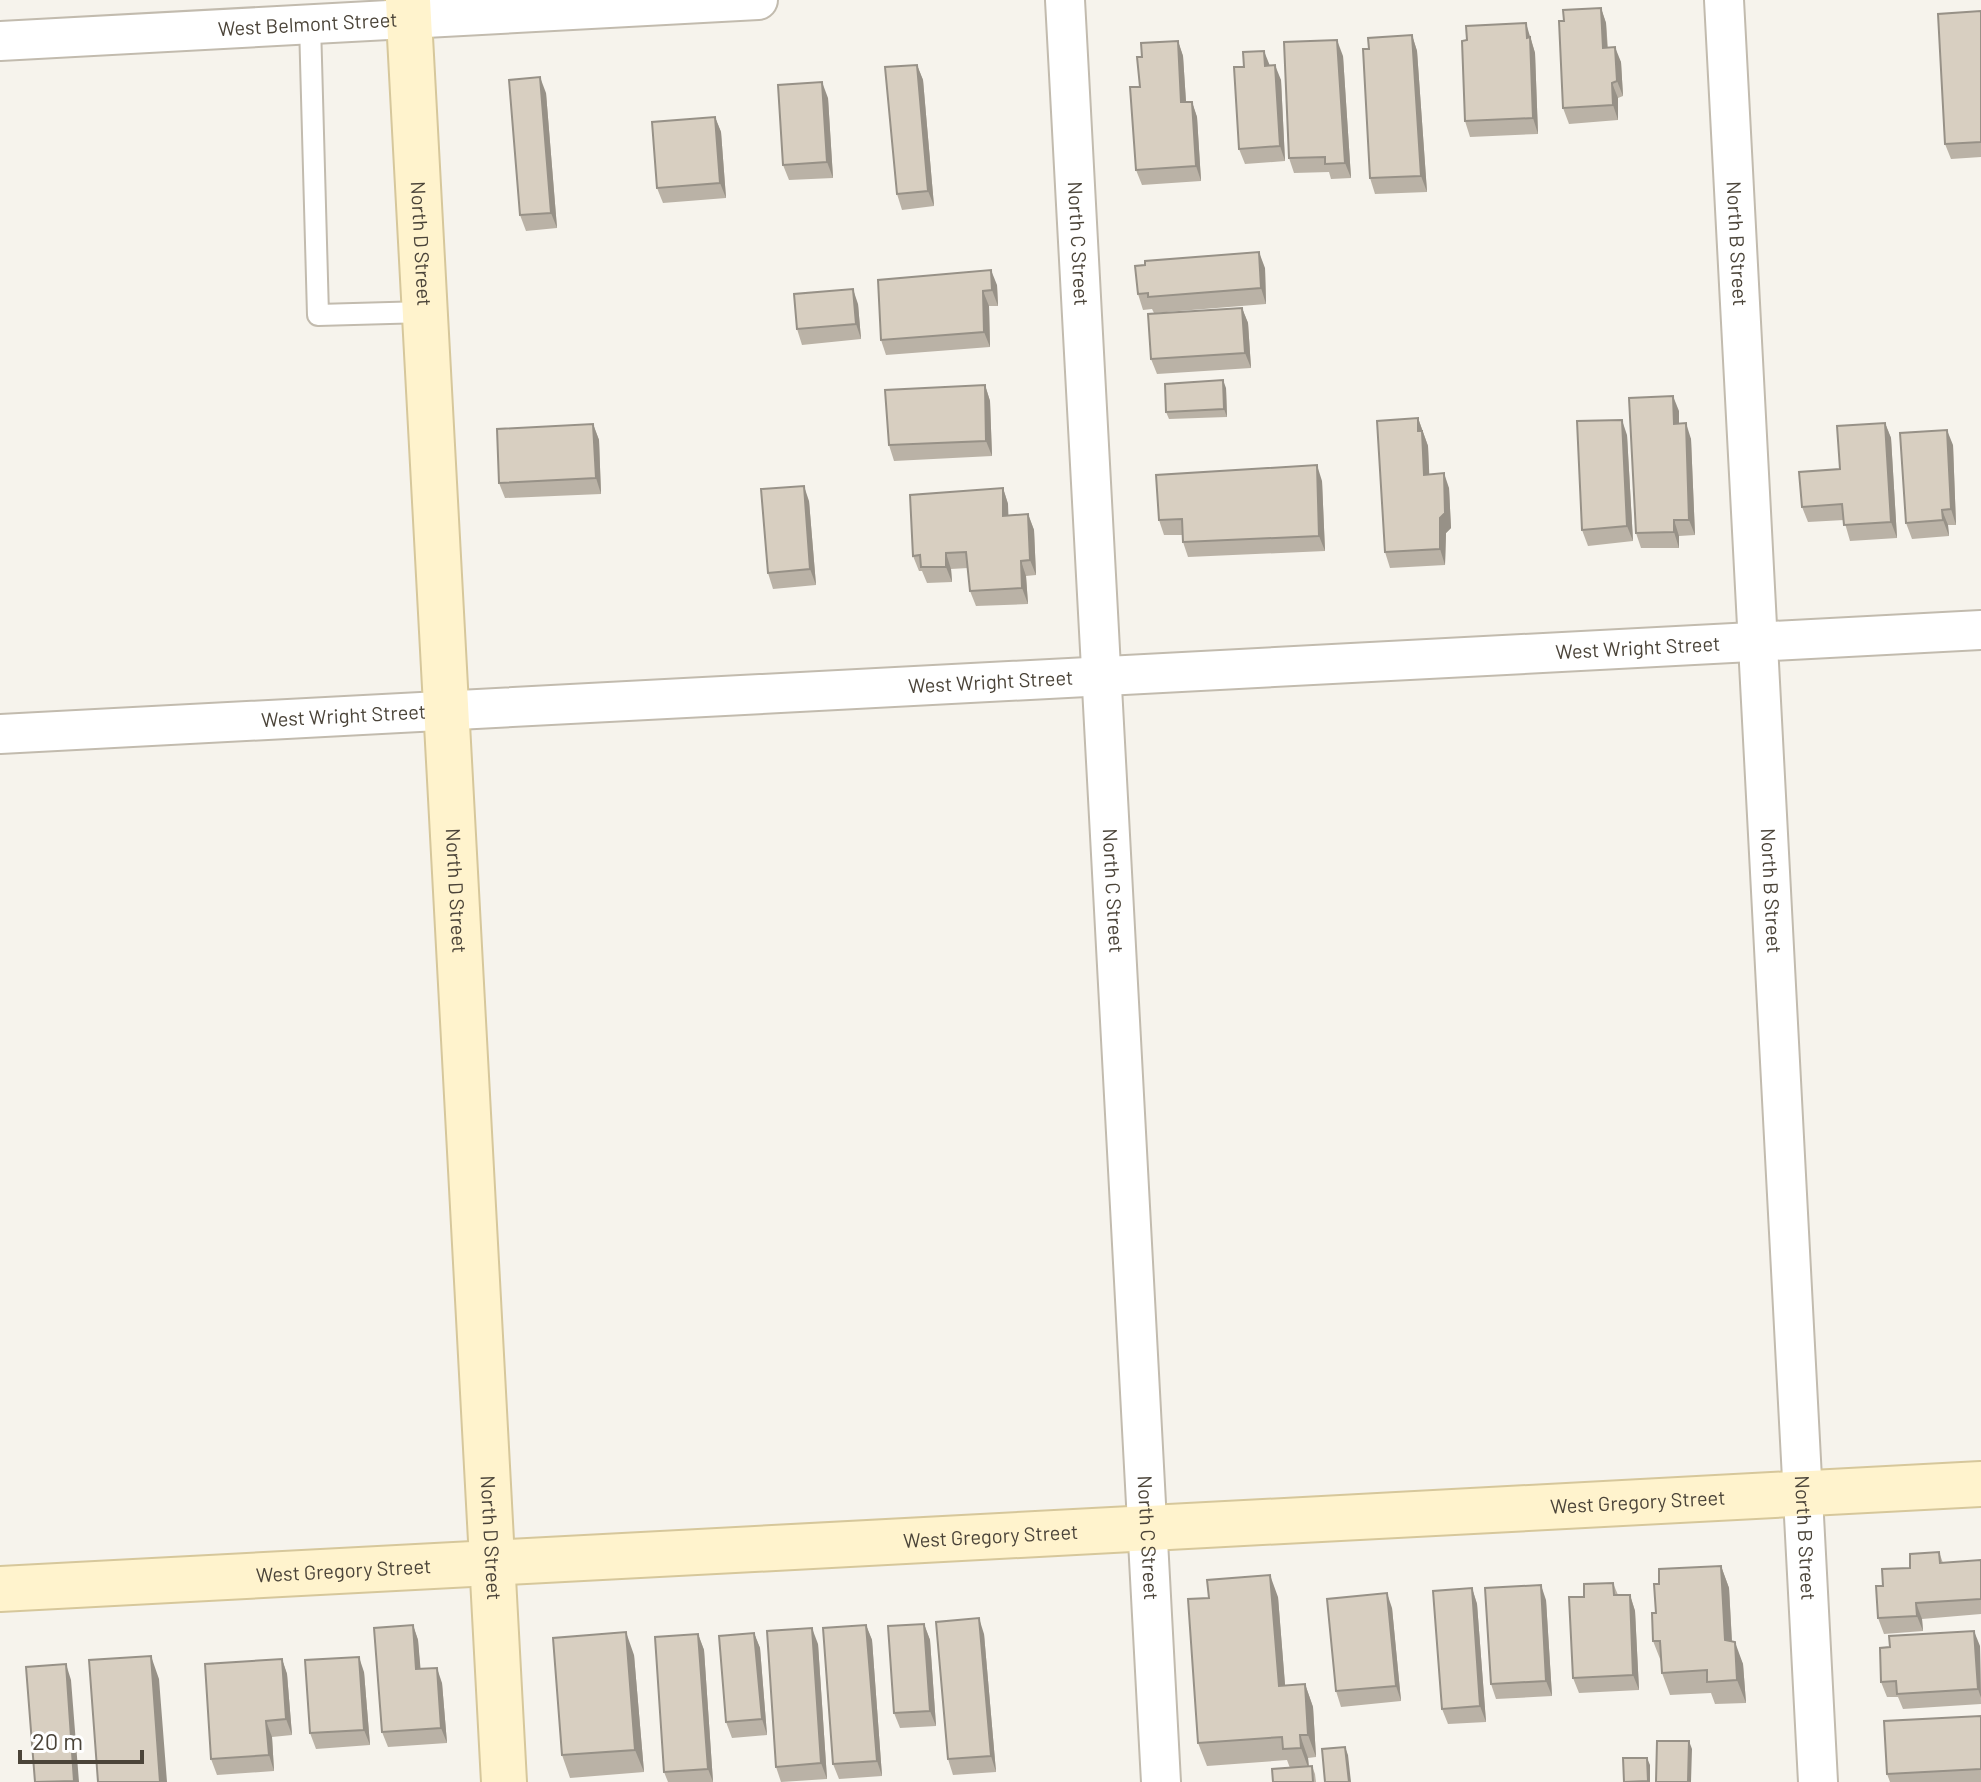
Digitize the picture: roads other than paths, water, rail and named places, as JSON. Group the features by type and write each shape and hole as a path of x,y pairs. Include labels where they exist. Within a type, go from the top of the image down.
{"street":[{"name":"West Belmont Street","path":"0,41 310,24 409,9 758,0"},
{"name":"North C Street","path":"1065,0 1161,1782"},
{"name":"North B Street","path":"1724,0 1818,1782"},
{"name":"North D Street","path":"409,9 504,1782"},
{"name":"West Wright Street","path":"0,734 1981,630"},
{"name":"West Gregory Street","path":"0,1589 1981,1484"}],"lane":[{"path":"310,24 318,315 425,312"}]}
